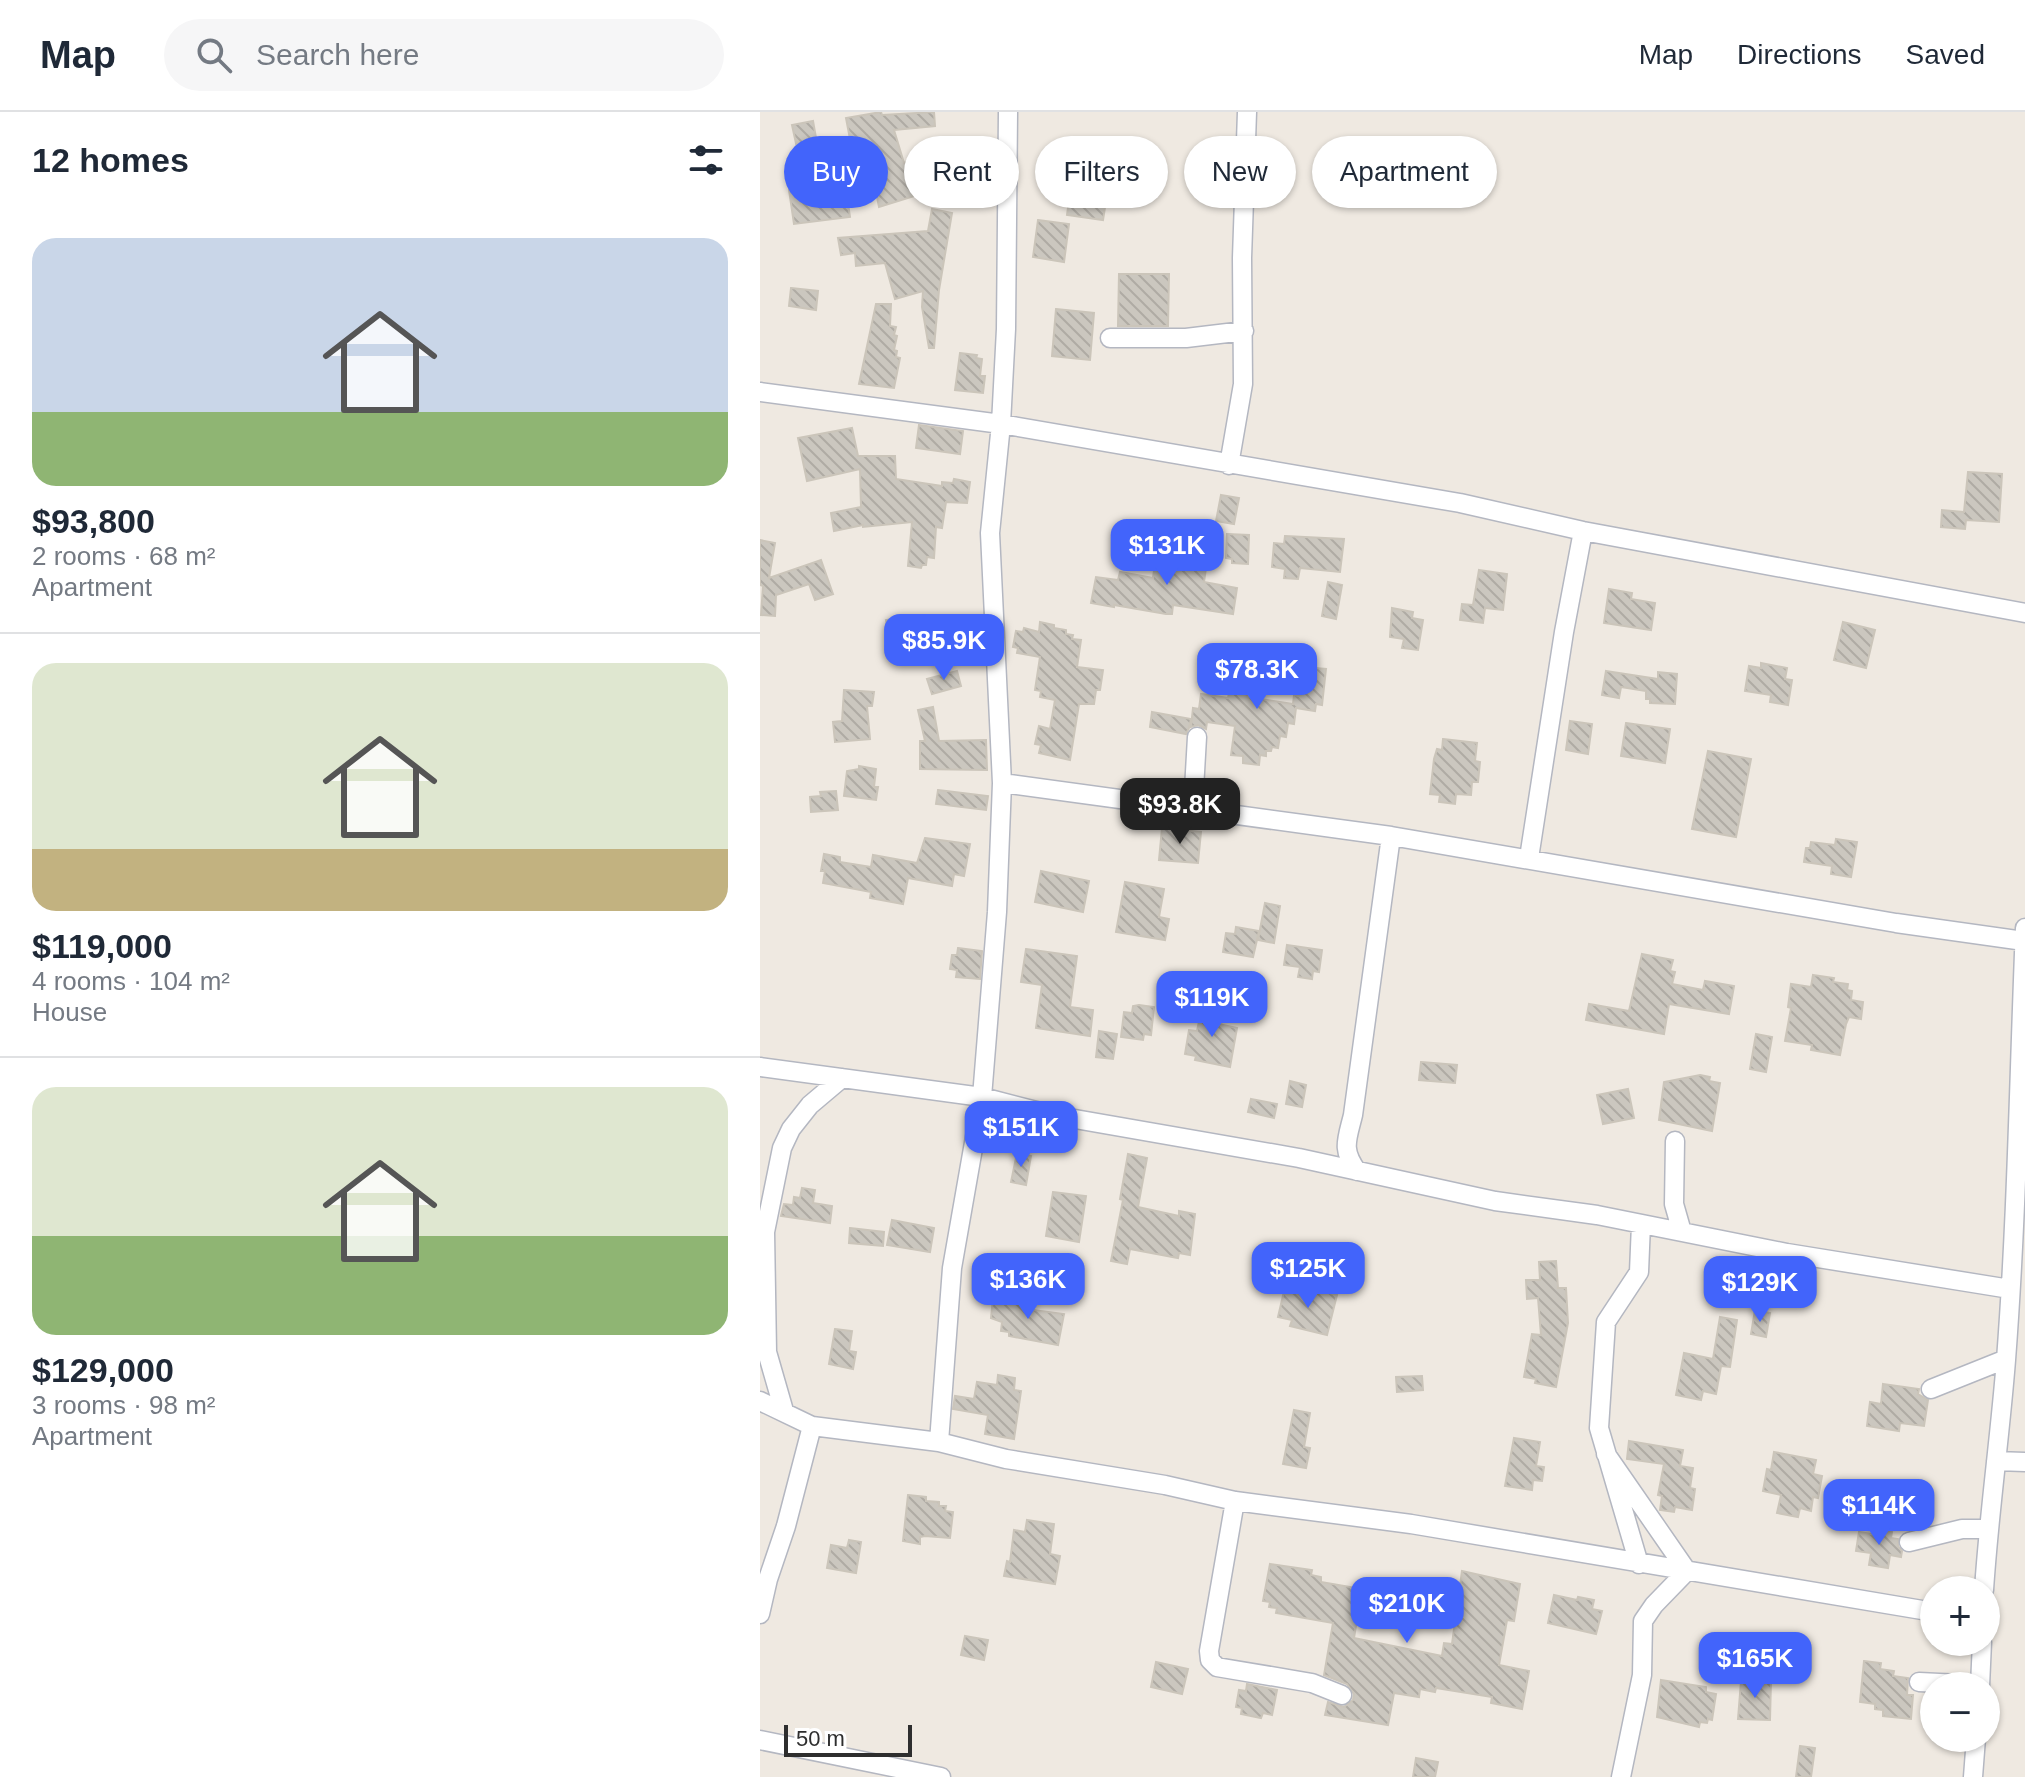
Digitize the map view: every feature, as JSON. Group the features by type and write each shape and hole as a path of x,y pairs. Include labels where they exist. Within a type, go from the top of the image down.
{"street":[{"path":"939,1442 952,1268 982,1097 997,912 1002,783 990,533 1001,424 1009,217 1008,112"},
{"path":"1229,465 1243,384 1242,258 1247,112"},
{"path":"1110,338 1186,338 1244,331"},
{"path":"760,392 1001,424 1460,503 1583,531 2025,613"},
{"path":"1529,858 1583,531"},
{"path":"1193,807 1197,737"},
{"path":"1002,783 1391,836 1896,923 2024,941"},
{"path":"1357,1171 1345,1148 1353,1115 1391,836"},
{"path":"1985,1576 2006,1359 2022,1118 2025,928"},
{"path":"760,1067 982,1097 1052,1115 1255,1150 1495,1201 1597,1215 1787,1253 2010,1289"},
{"path":"784,1411 767,1352 763,1234 786,1138 810,1105 842,1078"},
{"path":"1675,1141 1674,1204 1682,1232"},
{"path":"1639,1564 1599,1428 1606,1322 1639,1272 1641,1224"},
{"path":"1931,1389 2006,1359"},
{"path":"760,1401 812,1426 939,1442 1006,1459 1165,1485 1235,1501 1411,1524 1920,1610"},
{"path":"760,1614 764,1579 786,1526 812,1426"},
{"path":"1606,1454 1687,1571"},
{"path":"1996,1461 2025,1462"},
{"path":"1235,1501 1213,1620 1210,1660 1217,1667 1312,1683 1342,1695"},
{"path":"1909,1542 1962,1529 1988,1529"},
{"path":"1621,1777 1642,1675 1643,1621 1687,1571"},
{"path":"760,1740 941,1777"},
{"path":"1973,1777 1975,1752"}],"building":[{"path":"881,112 882,115 934,112 935,126 894,130 904,163 904,199 888,204 888,136 849,136 846,118"},
{"path":"813,121 816,136 794,136 792,125"},
{"path":"792,208 849,208 850,217 794,224"},
{"path":"1068,208 1105,208 1103,220 1067,215"},
{"path":"932,209 952,213 939,290 934,348 929,348 922,307 923,291 895,299 885,263 856,266 855,253 841,255 838,238 928,231"},
{"path":"1038,220 1069,224 1064,262 1033,257"},
{"path":"1119,274 1169,274 1168,326 1118,326"},
{"path":"791,288 818,291 816,310 789,306"},
{"path":"876,304 891,304 890,326 896,327 894,350 897,351 896,357 900,358 894,388 859,384"},
{"path":"1056,309 1094,313 1090,360 1052,356"},
{"path":"960,353 977,355 976,358 982,359 980,376 985,376 983,393 955,390"},
{"path":"919,425 963,431 960,454 916,448"},
{"path":"852,428 858,456 895,456 896,479 942,486 942,482 953,483 954,479 970,482 967,503 946,502 942,528 936,527 934,558 927,557 926,565 921,568 908,566 912,522 863,525 834,531 831,513 861,507 860,469 807,481 798,438"},
{"path":"1968,472 2002,474 1999,522 1966,520 1965,529 1941,527 1942,510 1964,512"},
{"path":"1221,495 1239,498 1234,524 1216,521"},
{"path":"1227,534 1249,535 1248,564 1232,563 1232,559 1226,558"},
{"path":"1285,536 1344,539 1340,572 1300,568 1298,579 1284,578 1285,569 1272,567 1274,543 1284,544"},
{"path":"760,540 775,543 769,578 821,560 833,594 815,600 809,584 776,595 775,616 761,615"},
{"path":"1177,545 1195,548 1194,560 1207,561 1204,582 1237,588 1233,614 1173,605 1172,614 1166,614 1091,603 1096,577 1118,580 1120,572 1153,578 1156,555 1175,558"},
{"path":"1479,570 1507,574 1503,610 1485,608 1483,623 1460,620 1462,604 1473,605"},
{"path":"1328,582 1342,585 1336,619 1322,616"},
{"path":"1609,589 1632,593 1631,599 1655,603 1651,630 1604,623"},
{"path":"1392,608 1413,612 1412,618 1423,620 1418,650 1402,648 1404,639 1390,637"},
{"path":"902,618 903,646 890,648 886,620"},
{"path":"942,620 943,625 963,623 967,665 951,665 951,644 922,647 921,643 917,644 911,624"},
{"path":"1040,622 1066,630 1066,634 1073,635 1072,639 1081,640 1077,667 1103,670 1094,704 1079,704 1070,760 1039,753 1041,745 1035,744 1039,726 1050,729 1055,700 1040,697 1041,691 1035,690 1040,657 1017,653 1018,648 1013,647 1016,631 1023,632 1024,628 1039,632"},
{"path":"1843,622 1875,630 1866,668 1834,660"},
{"path":"1238,652 1254,654 1247,697 1293,704 1294,695 1299,696 1303,667 1326,669 1322,705 1316,704 1315,711 1296,708 1294,724 1288,723 1286,737 1280,736 1278,748 1272,747 1271,751 1266,751 1266,756 1260,755 1259,765 1243,763 1243,756 1231,755 1235,726 1207,722 1206,729 1198,725 1191,727 1193,708 1199,709 1201,694 1228,698"},
{"path":"1761,663 1787,668 1785,679 1792,680 1788,705 1770,702 1771,695 1745,691 1749,666 1761,668"},
{"path":"957,671 961,686 932,694 927,679"},
{"path":"1606,671 1658,679 1658,672 1677,674 1675,704 1650,703 1650,699 1646,699 1646,691 1621,687 1619,698 1602,695"},
{"path":"844,690 874,692 872,706 867,706 870,739 835,742 833,722 842,721"},
{"path":"933,707 939,741 986,740 987,770 920,769 920,741 925,741 918,710"},
{"path":"1152,712 1191,719 1186,734 1150,727"},
{"path":"1570,721 1592,724 1588,754 1566,750"},
{"path":"1626,723 1670,729 1665,763 1621,756"},
{"path":"1443,739 1477,743 1475,761 1480,762 1478,782 1472,782 1471,795 1456,794 1455,804 1439,802 1440,795 1430,794 1434,759 1437,749 1442,750"},
{"path":"1708,751 1751,759 1736,837 1692,829"},
{"path":"859,766 876,769 876,800 844,796 847,771 859,769"},
{"path":"938,790 988,796 986,810 936,804"},
{"path":"836,791 838,810 811,812 810,797 821,796 820,792"},
{"path":"1162,828 1201,832 1198,863 1159,860"},
{"path":"925,838 970,844 964,876 954,874 952,886 908,878 903,904 870,898 871,892 823,883 825,871 821,871 824,854 840,857 840,862 871,867 873,855 917,863"},
{"path":"1836,839 1857,842 1851,877 1831,874 1832,866 1804,862 1806,848 1810,848 1811,842 1835,845"},
{"path":"1041,871 1089,881 1083,912 1035,902"},
{"path":"1125,882 1164,889 1159,917 1169,919 1165,940 1116,932"},
{"path":"1265,903 1280,906 1274,943 1258,940"},
{"path":"1236,927 1259,931 1253,957 1223,952 1226,933 1235,934"},
{"path":"1287,945 1322,950 1319,972 1313,971 1312,979 1298,977 1300,967 1284,965"},
{"path":"958,948 982,951 980,979 956,977 957,970 950,969 952,955 957,955"},
{"path":"1026,949 1077,956 1070,1007 1093,1010 1090,1036 1036,1028 1042,985 1021,982"},
{"path":"1642,954 1673,960 1670,971 1675,972 1672,984 1703,990 1705,981 1734,986 1729,1014 1669,1004 1664,1034 1586,1020 1589,1004 1629,1011"},
{"path":"1813,975 1848,984 1847,990 1852,991 1851,1000 1863,1002 1861,1019 1849,1017 1840,1055 1811,1050 1812,1045 1785,1041 1791,1008 1788,1007 1791,984 1811,987"},
{"path":"1203,1002 1218,1005 1214,1023 1237,1028 1230,1067 1195,1060 1196,1056 1185,1054 1189,1030 1197,1031"},
{"path":"1133,1006 1154,1007 1151,1035 1144,1034 1143,1040 1121,1037 1124,1012 1132,1013"},
{"path":"1099,1031 1117,1034 1113,1059 1096,1057"},
{"path":"1756,1034 1772,1037 1766,1072 1750,1069"},
{"path":"1421,1062 1457,1065 1455,1083 1419,1080"},
{"path":"1700,1075 1720,1083 1712,1131 1659,1120 1664,1082"},
{"path":"1290,1081 1306,1085 1302,1107 1286,1104"},
{"path":"1628,1089 1634,1118 1603,1124 1597,1095"},
{"path":"1251,1099 1277,1104 1274,1118 1248,1112"},
{"path":"1017,1153 1031,1156 1026,1185 1011,1182"},
{"path":"1128,1154 1147,1158 1138,1207 1179,1216 1179,1211 1195,1214 1190,1255 1179,1253 1178,1258 1130,1249 1127,1264 1111,1261"},
{"path":"802,1188 815,1190 813,1203 832,1206 830,1223 781,1216 784,1204 793,1205 794,1197 800,1198"},
{"path":"1053,1192 1086,1196 1079,1242 1046,1236"},
{"path":"892,1220 934,1228 930,1252 887,1245"},
{"path":"850,1228 884,1232 883,1246 849,1243"},
{"path":"1556,1261 1558,1288 1566,1288 1568,1323 1556,1387 1535,1383 1536,1379 1524,1377 1532,1334 1541,1335 1538,1298 1527,1299 1526,1280 1540,1280 1539,1262"},
{"path":"1285,1287 1313,1294 1314,1289 1337,1295 1327,1335 1290,1326 1292,1320 1278,1317"},
{"path":"1015,1296 1028,1297 1027,1303 1034,1304 1033,1310 1064,1314 1058,1345 1009,1336 1009,1332 1001,1331 1002,1322 991,1318 993,1299 1014,1302"},
{"path":"1755,1310 1770,1313 1766,1337 1751,1334"},
{"path":"1720,1317 1737,1320 1730,1367 1721,1366 1716,1394 1703,1391 1701,1400 1676,1395 1684,1353 1713,1359"},
{"path":"835,1329 852,1331 849,1351 856,1352 853,1369 829,1364"},
{"path":"998,1375 1015,1378 1014,1390 1021,1391 1014,1439 985,1434 988,1415 953,1409 955,1396 974,1399 977,1382 997,1385"},
{"path":"1422,1376 1423,1390 1397,1392 1396,1377"},
{"path":"1883,1384 1919,1389 1918,1394 1928,1400 1924,1426 1900,1423 1899,1431 1867,1426 1870,1402 1881,1404"},
{"path":"1294,1410 1310,1413 1304,1447 1310,1448 1306,1468 1283,1464"},
{"path":"1514,1438 1540,1442 1536,1466 1544,1467 1542,1481 1533,1480 1532,1490 1505,1486"},
{"path":"1629,1441 1683,1450 1680,1466 1693,1468 1690,1488 1695,1489 1692,1510 1675,1507 1674,1512 1660,1510 1662,1496 1658,1495 1664,1464 1627,1459"},
{"path":"1774,1452 1816,1460 1813,1474 1822,1476 1818,1498 1813,1497 1811,1511 1800,1508 1798,1517 1777,1513 1781,1495 1763,1491"},
{"path":"908,1495 926,1497 926,1501 939,1502 939,1506 946,1506 945,1511 953,1512 950,1538 920,1537 920,1544 903,1541"},
{"path":"1027,1520 1054,1524 1050,1554 1060,1556 1055,1584 1004,1576 1007,1561 1010,1562 1014,1530 1025,1532"},
{"path":"1878,1530 1892,1532 1891,1538 1898,1539 1902,1551 1901,1557 1890,1555 1888,1568 1869,1565 1871,1553 1856,1551 1859,1532 1877,1535"},
{"path":"849,1540 861,1542 856,1573 827,1568 831,1545 847,1548"},
{"path":"1270,1564 1312,1570 1311,1575 1321,1577 1321,1582 1362,1589 1354,1638 1442,1656 1444,1643 1452,1644 1462,1571 1520,1584 1514,1621 1507,1620 1499,1665 1529,1671 1522,1709 1491,1703 1492,1697 1436,1688 1435,1692 1420,1689 1419,1697 1394,1693 1388,1725 1325,1715 1328,1702 1344,1707 1353,1700 1354,1694 1347,1684 1324,1675 1333,1623 1276,1613 1277,1608 1269,1607 1270,1602 1263,1601"},
{"path":"1554,1595 1594,1600 1592,1609 1602,1611 1596,1634 1548,1623"},
{"path":"1764,1634 1767,1651 1740,1654 1740,1637"},
{"path":"965,1636 988,1640 984,1660 961,1655"},
{"path":"1864,1661 1881,1663 1880,1669 1894,1671 1893,1676 1908,1678 1907,1695 1913,1695 1911,1719 1883,1716 1883,1710 1875,1709 1875,1704 1860,1702"},
{"path":"1156,1662 1188,1669 1182,1694 1151,1687"},
{"path":"1661,1680 1706,1687 1706,1692 1716,1694 1712,1720 1700,1722 1699,1727 1657,1717"},
{"path":"1741,1681 1771,1681 1770,1720 1738,1719"},
{"path":"1247,1684 1277,1690 1272,1715 1263,1713 1261,1718 1241,1714 1242,1708 1236,1707 1239,1690 1246,1691"},
{"path":"1800,1746 1815,1748 1811,1777 1796,1777"},
{"path":"1416,1758 1438,1762 1435,1777 1413,1777"}]}
